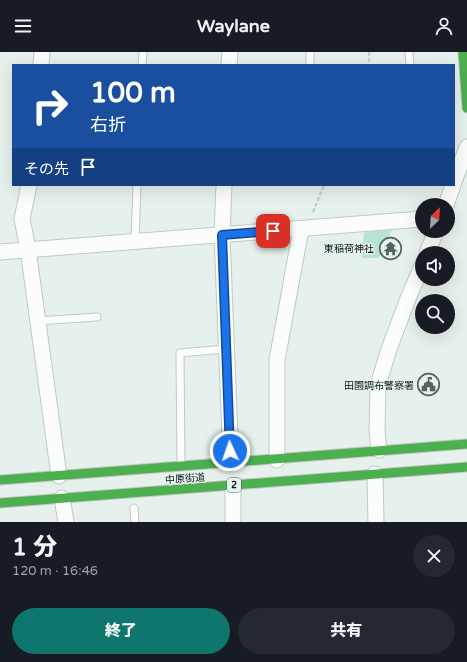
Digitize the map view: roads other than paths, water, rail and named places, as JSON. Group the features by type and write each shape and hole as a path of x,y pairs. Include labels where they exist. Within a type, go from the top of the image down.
{"main road":[{"path":"463,52 467,108"},
{"name":"中原街道","path":"0,480 277,460 379,450 467,444"},
{"name":"中原街道","path":"0,503 467,467"}],"street":[{"path":"41,64 42,52"},
{"path":"229,64 230,52"},
{"path":"455,176 467,147"},
{"path":"29,186 22,219 28,249 59,476"},
{"path":"224,186 222,235 230,463"},
{"path":"448,198 452,186"},
{"path":"0,252 415,220"},
{"path":"277,460 277,360 304,228"},
{"path":"379,450 377,430 378,385 406,303 415,282"},
{"path":"374,474 376,522"},
{"path":"233,486 233,522"},
{"path":"62,498 66,522"}],"lane":[{"path":"142,64 143,52"},
{"path":"310,52 310,64"},
{"path":"410,52 410,64"},
{"path":"135,241 137,186"},
{"path":"37,321 97,317"},
{"path":"181,467 180,353 226,349"},
{"path":"134,508 134,522"}],"place":[{"name":"東稲荷神社","path":"390,248"},
{"name":"田園調布警察署","path":"429,385"}]}
